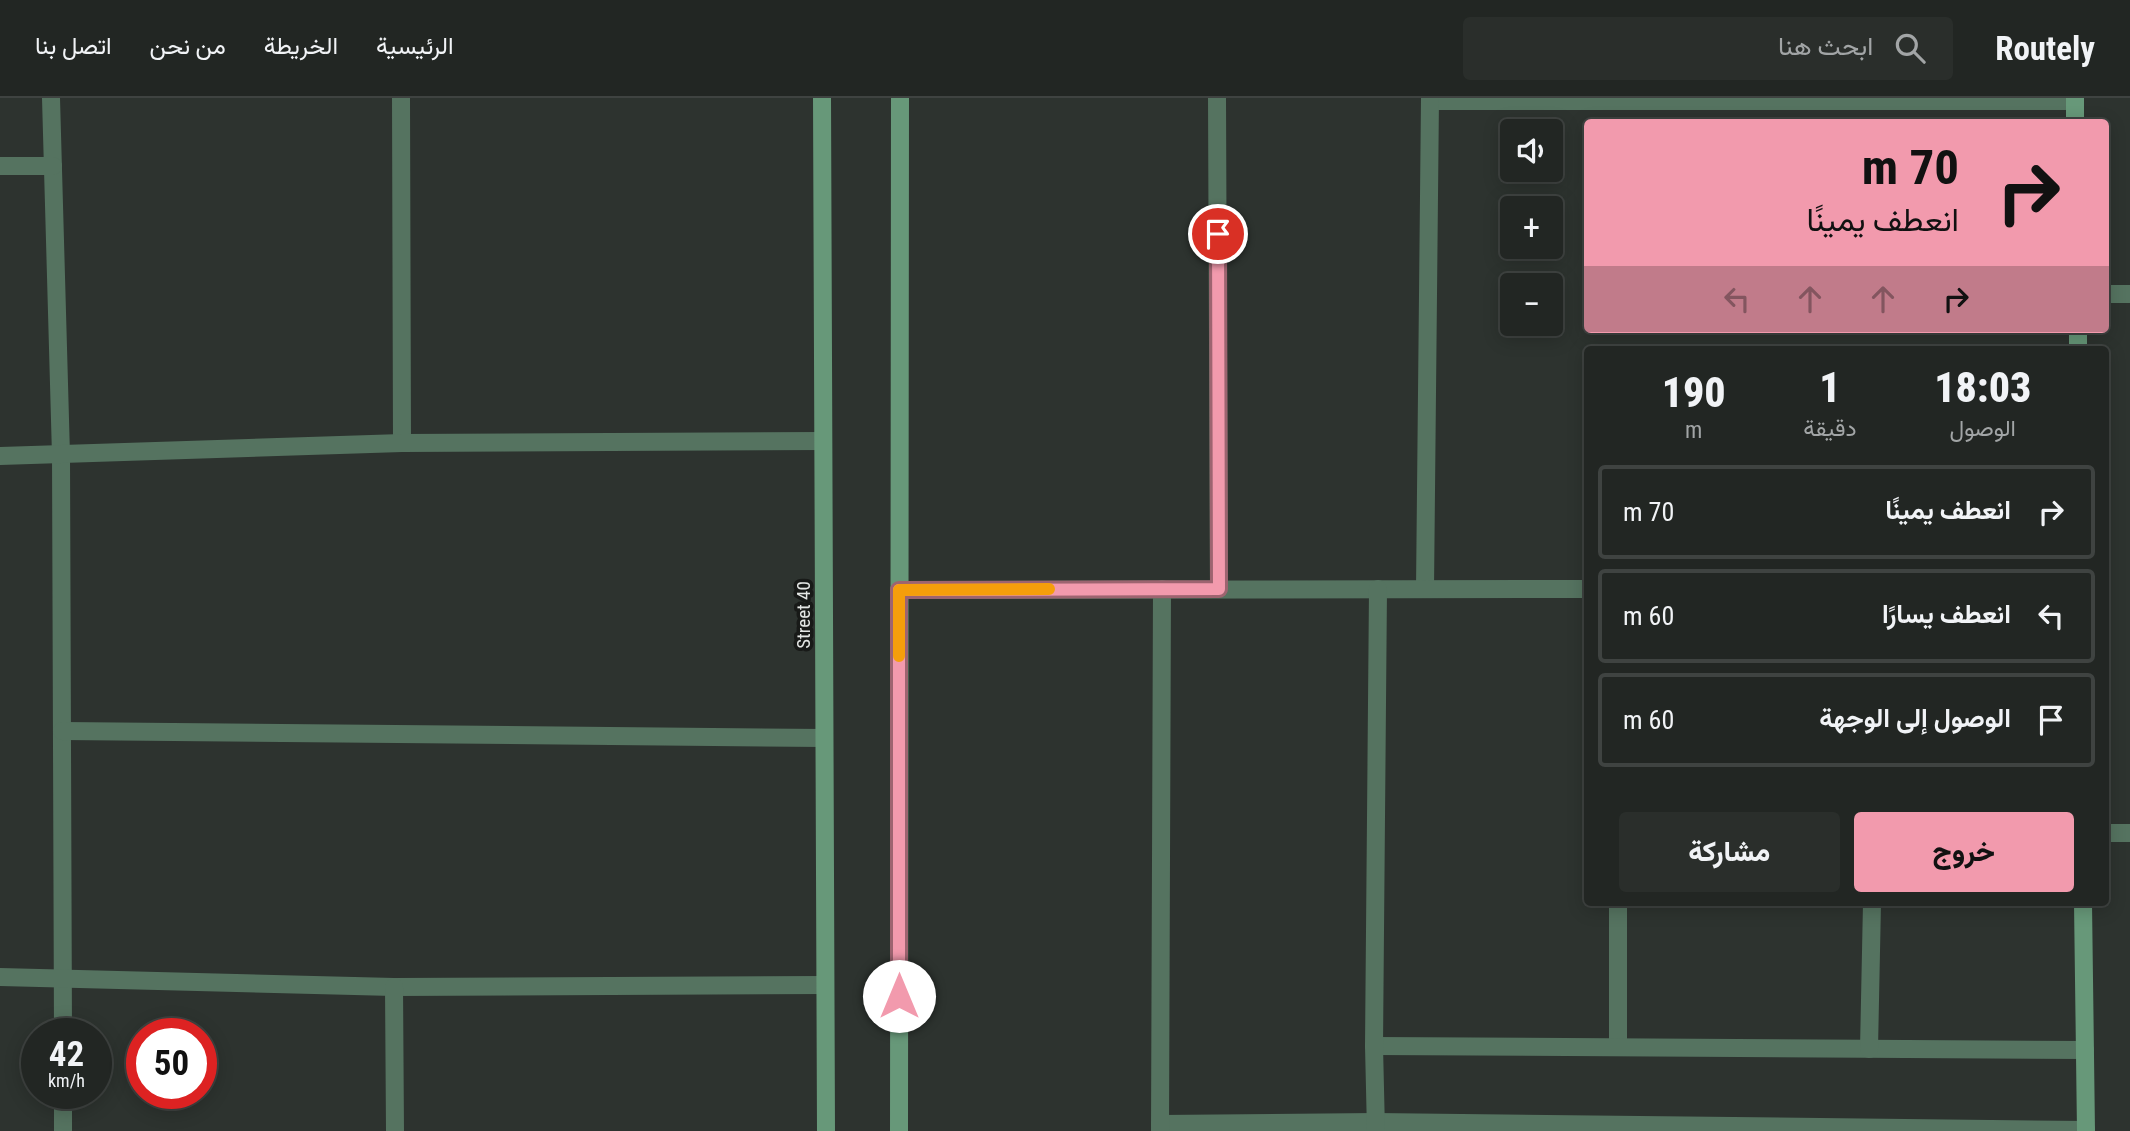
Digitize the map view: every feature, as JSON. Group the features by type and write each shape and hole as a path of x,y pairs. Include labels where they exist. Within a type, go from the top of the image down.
{"main road":[{"name":"Street 40","path":"822,98 826,1131"},
{"path":"899,1131 900,98"},
{"path":"2075,100 2075,119"},
{"path":"2083,906 2086,1130"}],"street":[{"path":"51,98 61,455 63,1018"},
{"path":"401,98 402,443"},
{"path":"1217,98 1219,589"},
{"path":"1425,589 1430,100 2075,100"},
{"path":"0,166 52,166"},
{"path":"2109,294 2130,294"},
{"path":"0,456 402,443 823,441"},
{"path":"1162,589 1160,1128 1376,1126 2086,1130"},
{"path":"1376,1126 1374,1046 1378,589"},
{"path":"899,590 1584,589"},
{"path":"62,731 824,738"},
{"path":"2109,833 2130,833"},
{"path":"1618,906 1618,1047"},
{"path":"1869,1049 1872,906"},
{"path":"0,977 100,982 394,987 825,985"},
{"path":"394,987 395,1131"},
{"path":"1374,1046 2085,1050"},
{"path":"63,1109 63,1131"}],"slow traffic":[{"path":"899,656 899,590 1049,589"}],"route":[{"path":"899,996 899,590 1219,589 1218,234"}]}
